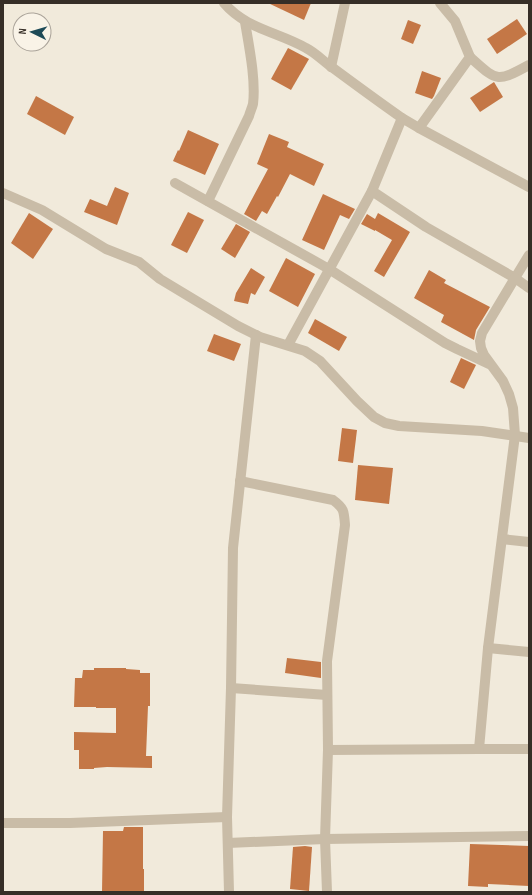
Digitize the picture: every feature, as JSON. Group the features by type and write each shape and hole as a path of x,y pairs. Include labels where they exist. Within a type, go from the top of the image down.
{"street":[{"path":"224,3 231,11 245,22 307,48 402,118 529,187"},
{"path":"331,67 345,3"},
{"path":"440,3 455,21 470,57 486,71 495,77 508,76 529,64"},
{"path":"208,201 253,105 254,89 245,22"},
{"path":"419,128 470,57"},
{"path":"288,345 372,191 402,118"},
{"path":"175,183 329,269 456,349 491,365"},
{"path":"372,191 426,227 515,278 529,288"},
{"path":"3,193 42,210 106,249 138,262 160,279 238,326 256,335 305,351 320,361 374,417 385,423 399,426 482,431 529,438"},
{"path":"479,748 488,648 515,435 513,408 509,394 503,381 484,355 480,341 482,333 529,255"},
{"path":"229,892 227,817 233,548 256,335"},
{"path":"240,481 333,500 341,505 344,512 345,525 327,661 328,750 325,839 327,892"},
{"path":"502,539 529,542"},
{"path":"488,648 529,652"},
{"path":"231,688 327,695"},
{"path":"328,750 479,748 529,749"},
{"path":"3,824 227,817"},
{"path":"228,843 325,839 529,836"}],"building":[{"path":"268,3 311,3 304,20"},
{"path":"517,19 527,34 497,54 487,39"},
{"path":"408,20 421,25 413,44 401,39"},
{"path":"288,48 309,59 291,90 271,79"},
{"path":"422,71 441,78 432,99 415,93"},
{"path":"494,82 503,97 480,112 470,98"},
{"path":"36,96 74,117 65,135 27,114"},
{"path":"188,130 219,144 205,175 173,161"},
{"path":"269,134 289,142 287,147 324,164 314,186 290,174 267,214 262,211 256,221 244,214 268,169 257,164"},
{"path":"115,187 129,193 117,225 84,212 90,199 107,206"},
{"path":"323,194 355,209 349,219 340,215 324,250 302,240"},
{"path":"188,212 204,220 187,253 171,245"},
{"path":"29,213 53,229 33,259 11,243"},
{"path":"378,213 410,232 384,277 374,271 392,240 361,224 367,214 375,219"},
{"path":"236,224 250,232 235,258 221,249"},
{"path":"286,258 315,274 298,307 269,291"},
{"path":"251,268 265,277 255,295 251,293 248,304 234,301 236,293"},
{"path":"429,270 446,280 444,283 490,307 476,330 474,340 441,322 444,315 414,298"},
{"path":"315,319 347,337 339,351 308,333"},
{"path":"214,334 241,344 234,361 207,351"},
{"path":"461,358 476,365 464,389 450,382"},
{"path":"342,428 357,430 353,463 338,461"},
{"path":"358,465 393,468 389,504 355,500"},
{"path":"287,658 321,662 321,678 285,673"},
{"path":"94,668 126,668 140,670 140,673 150,673 150,706 148,706 146,756 152,756 152,768 107,767 79,769 79,750 74,750 74,732 116,733 116,708 74,707 75,678 82,678 83,670 94,670"},
{"path":"124,827 143,827 144,892 102,892 103,831 123,831"},
{"path":"470,844 529,846 529,886 488,884 488,887 468,886"},
{"path":"293,847 312,847 309,891 290,889"}]}
